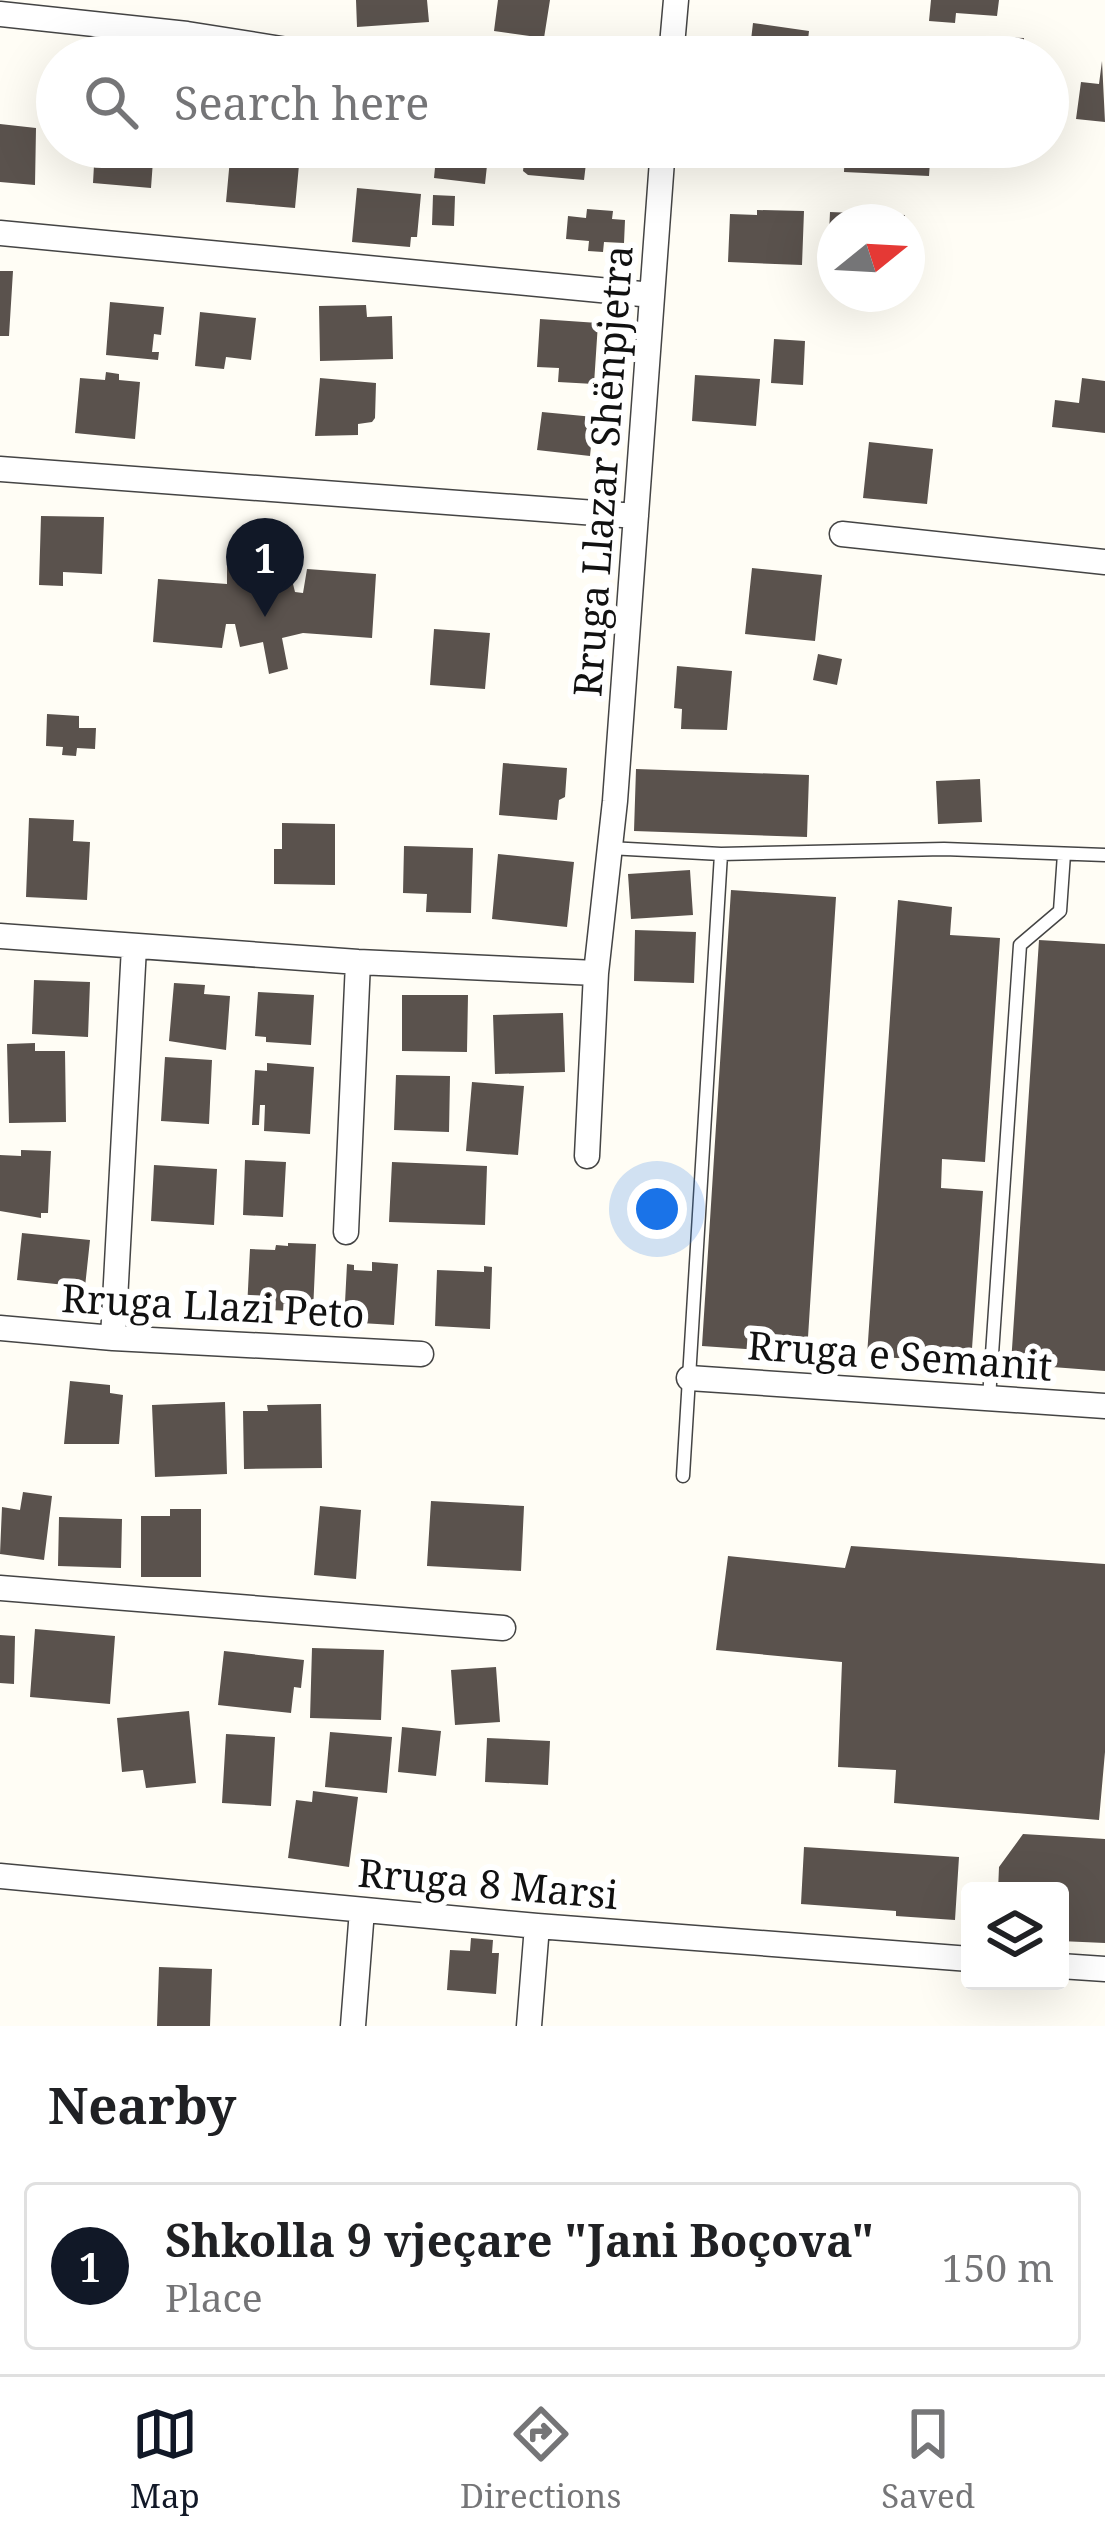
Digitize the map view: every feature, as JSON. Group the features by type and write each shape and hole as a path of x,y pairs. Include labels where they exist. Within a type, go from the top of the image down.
{"street":[{"path":"673,36 676,0"},
{"path":"0,14 200,36"},
{"name":"Rruga Llazar Shënpjetra","path":"587,1156 596,974 615,801 661,168"},
{"path":"0,233 652,295"},
{"path":"0,469 636,517"},
{"path":"842,535 1105,562"},
{"path":"0,936 596,974"},
{"path":"113,1338 134,947"},
{"path":"346,1232 358,962"},
{"name":"Rruga Llazi Peto","path":"0,1328 421,1354"},
{"name":"Rruga e Semanit","path":"689,1378 1105,1406"},
{"path":"0,1588 503,1628"},
{"name":"Rruga 8 Marsi","path":"0,1876 961,1958"},
{"path":"353,2026 362,1910"},
{"path":"529,2026 537,1925"},
{"path":"1069,1967 1105,1969"}],"lane":[{"path":"608,848 722,854 944,849 1105,855"},
{"path":"683,1475 722,854"},
{"path":"989,1398 1020,945 1060,911 1064,854"}],"building":[{"path":"356,0 427,0 429,22 357,27"},
{"path":"498,0 550,0 544,36 494,31"},
{"path":"931,0 999,0 997,16 956,13 955,23 929,21"},
{"path":"753,23 809,31 808,36 751,36"},
{"path":"1102,61 1105,122 1076,119 1081,82 1099,84"},
{"path":"0,124 36,128 35,185 0,182"},
{"path":"94,168 152,168 151,188 93,183"},
{"path":"229,168 299,168 295,208 226,202"},
{"path":"435,168 487,168 485,184 434,178"},
{"path":"523,168 585,168 584,180"},
{"path":"844,168 930,168 929,176 844,172"},
{"path":"357,188 421,194 417,237 411,237 410,247 352,242"},
{"path":"433,195 455,196 454,226 432,225"},
{"path":"587,209 613,211 612,219 625,220 624,243 604,242 603,252 588,251 589,241 566,239 568,216 586,218"},
{"path":"757,210 804,211 802,265 728,262 730,214 757,215"},
{"path":"0,271 13,271 9,336 0,336"},
{"path":"110,302 164,307 161,335 154,334 152,352 159,352 158,360 106,355"},
{"path":"366,305 367,317 392,316 393,359 320,361 319,306"},
{"path":"200,312 256,318 251,360 226,357 224,369 195,366"},
{"path":"540,319 598,323 594,384 558,382 559,368 537,367"},
{"path":"774,339 805,341 803,385 771,383"},
{"path":"106,372 119,374 119,380 140,382 135,439 75,433 80,378 105,380"},
{"path":"695,375 760,379 756,426 692,421"},
{"path":"320,378 376,383 375,418 358,424 358,435 315,436"},
{"path":"1082,378 1105,381 1105,433 1052,427 1055,400 1079,403"},
{"path":"542,412 594,417 590,456 537,450"},
{"path":"869,442 933,449 927,504 863,498"},
{"path":"41,516 104,517 102,574 63,572 63,586 39,585"},
{"path":"227,564 289,568 295,592 303,593 307,569 376,574 372,638 303,633 282,638 288,669 269,674 263,642 240,647 235,624 226,624 222,648 153,642 158,579 227,584"},
{"path":"752,568 822,575 815,641 745,634"},
{"path":"434,629 490,633 485,689 430,685"},
{"path":"818,654 842,659 837,685 813,680"},
{"path":"677,666 732,671 727,730 681,729 682,709 674,708"},
{"path":"47,714 79,716 79,728 96,728 95,749 77,748 76,756 62,755 63,747 46,746"},
{"path":"503,763 567,768 557,820 499,815"},
{"path":"636,769 809,775 807,837 634,831"},
{"path":"980,779 982,822 938,824 936,781"},
{"path":"29,818 74,820 73,841 90,842 87,900 26,897"},
{"path":"282,823 335,824 335,885 274,884 274,849 282,849"},
{"path":"404,846 473,848 471,913 426,912 427,894 403,893"},
{"path":"498,854 574,862 567,927 492,919"},
{"path":"690,870 693,915 631,919 628,874"},
{"path":"731,890 836,897 807,1353 702,1346"},
{"path":"898,900 952,907 950,935 1000,938 985,1162 942,1159 941,1188 983,1191 971,1363 867,1356"},
{"path":"635,930 696,932 694,983 634,981"},
{"path":"1039,940 1105,944 1105,1371 1011,1364"},
{"path":"34,980 90,982 88,1037 32,1034"},
{"path":"174,983 205,985 204,994 230,996 226,1050 169,1041"},
{"path":"258,992 314,995 311,1045 266,1042 266,1037 255,1036"},
{"path":"402,995 468,995 467,1052 402,1051"},
{"path":"563,1013 565,1072 495,1074 493,1015"},
{"path":"35,1043 35,1051 65,1051 66,1122 9,1123 7,1044"},
{"path":"165,1057 212,1060 209,1124 161,1121"},
{"path":"267,1063 314,1067 310,1134 264,1131 265,1105 260,1105 259,1125 252,1125 255,1070 267,1071"},
{"path":"396,1075 450,1076 449,1132 394,1130"},
{"path":"472,1082 524,1086 518,1155 466,1151"},
{"path":"21,1150 51,1151 48,1213 41,1213 41,1218 0,1211 0,1155 21,1156"},
{"path":"245,1160 286,1162 283,1217 243,1215"},
{"path":"392,1162 487,1166 485,1225 389,1222"},
{"path":"154,1165 217,1169 214,1225 151,1221"},
{"path":"22,1233 90,1240 85,1287 17,1280"},
{"path":"316,1244 313,1312 247,1309 250,1249 275,1250 276,1245"},
{"path":"372,1262 398,1264 394,1325 344,1322 347,1264 354,1265 354,1270 372,1271"},
{"path":"484,1266 492,1267 490,1329 435,1326 437,1270 484,1272"},
{"path":"70,1381 110,1385 110,1393 123,1395 119,1444 64,1444"},
{"path":"225,1402 227,1474 155,1477 152,1405"},
{"path":"321,1404 322,1468 244,1469 243,1411 268,1411 267,1405"},
{"path":"23,1492 52,1496 44,1560 0,1554 2,1507 20,1510"},
{"path":"431,1501 524,1506 521,1571 427,1566"},
{"path":"320,1506 361,1510 356,1579 314,1575"},
{"path":"170,1509 201,1509 201,1577 141,1577 141,1516 170,1516"},
{"path":"59,1517 122,1519 121,1568 58,1566"},
{"path":"851,1546 1105,1564 1105,1752 1099,1820 894,1803 896,1770 838,1767 842,1662 716,1650 728,1556 845,1568"},
{"path":"35,1629 115,1636 110,1704 30,1697"},
{"path":"0,1635 15,1636 14,1684 0,1683"},
{"path":"312,1648 384,1650 381,1720 310,1718"},
{"path":"224,1651 304,1660 301,1688 294,1687 291,1713 218,1705"},
{"path":"496,1667 500,1722 455,1725 451,1670"},
{"path":"189,1711 196,1783 146,1788 143,1770 122,1772 117,1718"},
{"path":"402,1727 441,1731 436,1776 398,1772"},
{"path":"330,1732 392,1737 387,1793 325,1787"},
{"path":"226,1734 275,1737 271,1806 222,1803"},
{"path":"487,1738 550,1741 548,1785 485,1782"},
{"path":"313,1791 358,1797 349,1867 288,1858 296,1800 312,1802"},
{"path":"1023,1834 1105,1839 1105,1943 1069,1941 1069,1882 998,1882 999,1867"},
{"path":"804,1847 959,1857 955,1920 801,1904"},
{"path":"471,1938 493,1940 492,1953 499,1953 496,1994 447,1990 450,1950 470,1951"},
{"path":"159,1967 212,1969 210,2026 157,2026"}],"place":[{"name":"Shkolla 9 vjeçare \"Jani Boçova\"","path":"265,617"}]}
